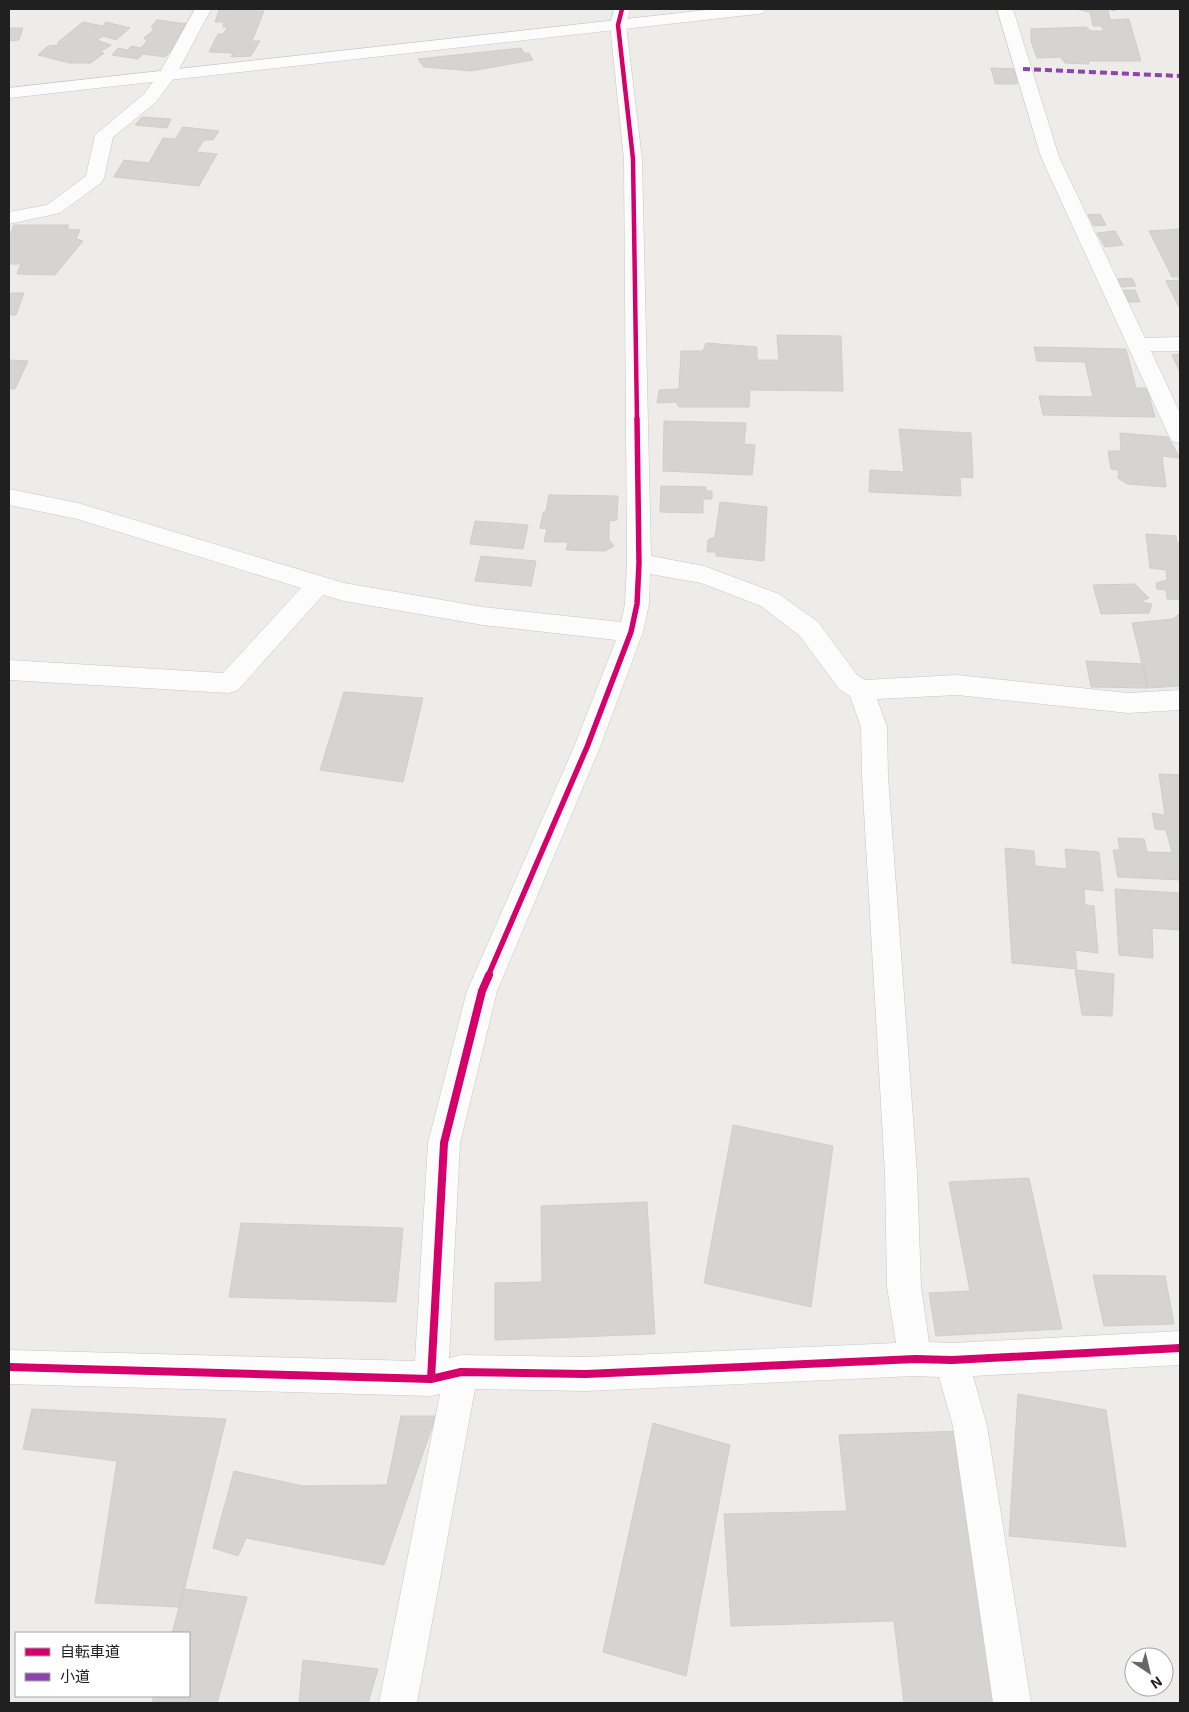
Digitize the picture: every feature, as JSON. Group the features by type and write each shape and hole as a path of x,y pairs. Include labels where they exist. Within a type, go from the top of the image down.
{"street":[{"path":"9,218 53,209 95,178 104,135 150,98 167,75 203,9"},
{"path":"9,93 532,33 620,17 757,9"},
{"path":"1005,9 1050,157 1180,436"},
{"path":"398,1703 446,1375 444,1143 482,991 587,747 631,632 637,604 639,564 633,159 620,17"},
{"path":"1138,346 1180,344"},
{"path":"9,497 78,511 344,592 448,610 631,632"},
{"path":"639,564 704,575 770,600 809,629 848,682 861,690 957,685 1128,703 1180,700"},
{"path":"9,670 229,683 318,585"},
{"path":"861,690 874,727 875,776 901,1174 904,1287 915,1360"},
{"path":"9,1367 446,1375 586,1374 952,1360 1180,1348"},
{"path":"952,1360 970,1426 1012,1703"}],"building":[{"path":"256,9 255,11 264,11 252,41 260,41 251,56 231,57 233,53 209,52 218,34 223,34 228,27 223,27 224,22 215,22 219,10"},
{"path":"1075,9 1108,9 1110,20 1129,19 1141,61 1088,61 1089,64 1065,63 1060,57 1037,58 1031,41 1031,29 1086,27 1091,31 1104,31 1101,26 1093,26 1090,12"},
{"path":"157,20 188,24 178,36 182,39 165,57 143,54 138,59 112,55 118,48 128,50 131,46 141,48 147,41 144,38 154,30 151,27"},
{"path":"83,22 103,26 106,22 130,28 116,40 103,36 97,40 111,45 100,52 104,53 91,63 70,63 38,55 48,46 60,45 57,43"},
{"path":"9,28 23,28 19,40 9,41"},
{"path":"521,48 524,53 529,53 533,60 471,71 424,67 418,59"},
{"path":"991,68 1015,69 1017,84 995,84"},
{"path":"142,117 171,119 167,128 135,125"},
{"path":"183,127 219,131 213,140 204,140 196,152 217,154 199,186 114,177 124,160 149,163 163,138 175,139"},
{"path":"1100,214 1106,225 1094,226 1088,215"},
{"path":"14,225 69,225 67,229 80,230 76,239 83,241 55,275 17,274 21,264 9,264 9,238"},
{"path":"1180,229 1180,277 1172,277 1149,231"},
{"path":"1115,231 1123,245 1105,247 1097,233"},
{"path":"1132,278 1136,286 1121,287 1117,279"},
{"path":"1180,280 1180,309 1166,281"},
{"path":"1123,290 1135,290 1140,302 1129,302"},
{"path":"9,293 24,293 16,315 9,315"},
{"path":"777,335 841,336 843,391 750,390 749,407 679,407 676,402 657,403 659,390 679,389 681,351 703,351 706,343 757,347 757,360 779,360"},
{"path":"1034,347 1126,349 1136,388 1147,388 1155,417 1043,415 1039,396 1093,397 1085,362 1037,361"},
{"path":"1180,354 1180,372 1172,355"},
{"path":"9,360 28,361 15,389 9,389"},
{"path":"664,421 746,423 744,444 755,445 752,475 663,471"},
{"path":"899,429 971,433 973,478 960,477 961,496 869,492 870,470 904,472"},
{"path":"1120,433 1168,437 1180,458 1162,456 1166,487 1127,484 1118,478 1119,470 1111,469 1108,451 1121,451"},
{"path":"661,486 706,487 706,491 712,491 712,499 703,499 703,513 660,512"},
{"path":"549,495 618,496 617,520 609,521 609,540 614,546 605,551 566,550 568,542 544,542 547,529 540,528"},
{"path":"720,502 767,507 764,561 716,556 716,552 707,552 708,540 715,537"},
{"path":"475,521 528,525 523,549 470,544"},
{"path":"1146,534 1176,536 1177,543 1180,543 1180,600 1167,599 1166,590 1157,589 1156,583 1167,580 1166,570 1150,568"},
{"path":"481,556 536,561 531,586 475,581"},
{"path":"1135,584 1149,598 1140,602 1152,604 1149,613 1101,614 1093,585"},
{"path":"1180,613 1180,686 1148,688 1132,623 1173,619"},
{"path":"1086,661 1143,664 1148,688 1091,687"},
{"path":"344,692 423,698 403,782 320,770"},
{"path":"1159,774 1180,775 1180,853 1172,852 1166,830 1155,829 1152,813 1165,815"},
{"path":"1118,838 1144,839 1147,852 1180,853 1180,880 1118,877 1113,850 1120,850"},
{"path":"1005,848 1034,851 1035,866 1067,869 1065,849 1099,852 1103,891 1084,889 1085,905 1094,906 1098,953 1075,950 1077,969 1012,963"},
{"path":"1115,889 1180,893 1180,930 1152,928 1153,958 1119,955"},
{"path":"1075,970 1114,974 1112,1016 1082,1015"},
{"path":"733,1125 833,1146 811,1307 704,1283"},
{"path":"1029,1178 1062,1329 936,1336 929,1293 970,1291 949,1182"},
{"path":"647,1202 655,1334 495,1340 495,1283 542,1282 541,1206"},
{"path":"241,1223 403,1228 396,1302 229,1297"},
{"path":"1093,1275 1165,1276 1174,1324 1104,1326"},
{"path":"1018,1394 1106,1410 1126,1547 1009,1536"},
{"path":"32,1409 226,1419 180,1607 95,1603 117,1461 23,1449"},
{"path":"401,1416 436,1416 384,1565 246,1538 238,1556 213,1548 234,1471 303,1486 387,1485"},
{"path":"653,1423 730,1445 686,1676 603,1652"},
{"path":"965,1431 1007,1703 904,1703 894,1621 731,1626 724,1514 847,1511 839,1435"},
{"path":"184,1589 247,1597 217,1703 152,1703 154,1697 190,1697 190,1632 172,1632"},
{"path":"303,1660 378,1669 368,1703 299,1703"}],"marked path":[{"path":"1023,69 1180,76"}],"cycle path":[{"path":"431,1379 444,1143 482,991 587,747 631,632 637,604 639,563 633,159 618,25 622,9"},
{"path":"9,1367 431,1379 461,1372 586,1374 915,1359 952,1360 1180,1348"}]}
